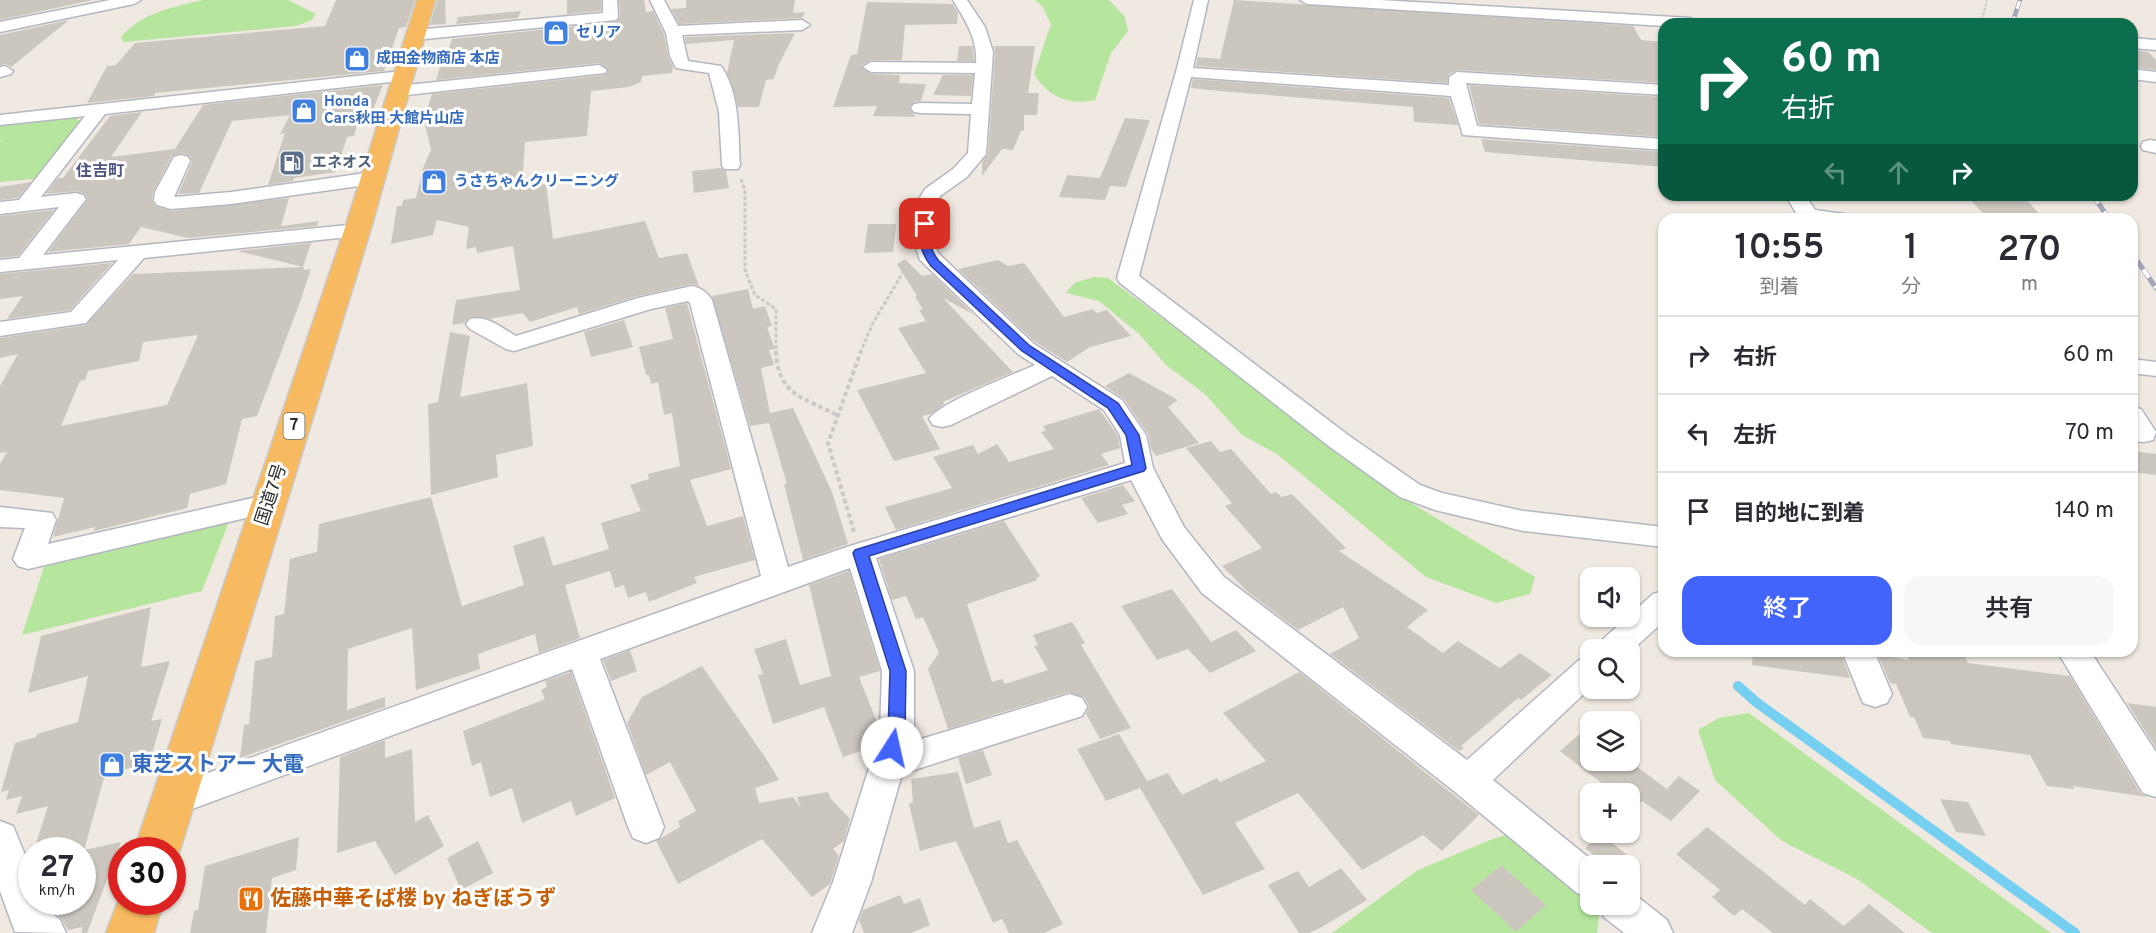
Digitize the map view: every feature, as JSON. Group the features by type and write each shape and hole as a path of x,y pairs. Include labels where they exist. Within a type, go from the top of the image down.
{"highway":[{"name":"国道7号","path":"161,837 358,230 426,0"},
{"path":"130,933 136,915"}],"street":[{"path":"0,27 135,0"},
{"path":"415,35 543,17 611,17 610,0"},
{"path":"657,0 669,24 682,65 714,69 717,72 728,112 731,165"},
{"path":"960,0 977,27 985,52 977,154 960,173 932,193 925,206 924,242 928,255 1026,348 1113,405 1133,435 1139,468 1172,532 1213,585 1468,781 1580,873"},
{"path":"1202,0 1128,278 1339,441 1410,491 1435,501 1523,521 1658,536"},
{"path":"1301,18 1305,0 1658,21"},
{"path":"1682,8 1689,18"},
{"path":"669,24 746,27 802,25"},
{"path":"2138,44 2156,45"},
{"path":"871,67 985,68"},
{"path":"0,120 100,108 599,70"},
{"path":"1184,72 1458,91"},
{"path":"2138,75 2156,77"},
{"path":"1658,90 1457,77 1458,91 1469,131 1658,145"},
{"path":"25,205 100,108"},
{"path":"920,108 980,109"},
{"path":"181,161 165,192 164,201 171,203 231,198 373,178"},
{"path":"0,208 76,199 26,263"},
{"path":"0,266 358,230"},
{"path":"0,329 78,318 138,252"},
{"path":"478,324 514,344 646,303 692,293 701,300 777,582"},
{"path":"942,419 1054,366"},
{"path":"2138,367 2156,369"},
{"path":"2138,424 2144,434 2138,434"},
{"path":"173,801 860,553 1139,468"},
{"path":"0,517 42,520 28,559 270,503"},
{"path":"832,933 852,882 897,733 898,671 860,553"},
{"path":"1623,639 1658,607"},
{"path":"582,653 646,826"},
{"path":"1860,657 1875,694"},
{"path":"2077,657 2156,782"},
{"path":"1468,781 1580,678"},
{"path":"887,764 1070,707"},
{"path":"0,837 29,919 46,933"},
{"path":"1631,915 1653,933"}],"path":[{"path":"1982,18 1987,0"},
{"path":"731,165 740,177 745,191 745,270 748,280 755,295 776,309 777,364 781,380 797,396 838,416"},
{"path":"860,553 828,443 873,323 910,261 928,255"}],"green space":[{"path":"203,0 288,0 316,14 312,20 296,26 123,42 121,37 138,22 169,8"},
{"path":"1035,0 1109,0 1125,17 1128,31 1111,53 1095,100 1077,102 1060,98 1046,89 1034,74 1051,24 1042,6"},
{"path":"79,117 77,120 81,120 34,179 0,182 0,141 4,140 0,140 0,123"},
{"path":"1094,277 1108,278 1416,506 1535,577 1530,594 1496,603 1426,577 1277,454 1242,435 1205,394 1166,365 1139,334 1099,301 1066,293 1074,283"},
{"path":"230,519 202,591 22,635 45,564"},
{"path":"1749,713 2051,933 1932,933 1857,879 1782,841 1715,780 1698,730 1719,718"},
{"path":"1512,833 1580,887 1580,915 1599,915 1597,933 1332,933 1418,870"}],"building":[{"path":"0,0 93,0 0,20"},
{"path":"336,0 415,0 406,27 399,28 384,71 155,93 154,96 87,103 107,66 116,65 135,43 325,26"},
{"path":"437,0 445,0 446,24 430,25"},
{"path":"567,0 601,0 601,11 567,14"},
{"path":"619,0 644,0 646,12 653,11 664,34 668,56 673,67 672,73 642,76 641,82 629,87 591,91 587,136 525,142 522,186 546,184 553,239 645,221 659,258 687,253 699,286 692,284 638,296 579,314 577,307 530,322 523,313 490,319 470,317 464,323 452,325 456,300 520,290 513,246 477,253 476,247 466,249 469,227 437,220 433,235 391,244 397,206 402,206 403,200 416,198 423,168 431,150 424,120 432,94 605,75 609,70 599,63 436,80 452,39 616,22 620,17"},
{"path":"686,0 795,0 793,13 805,12 802,18 679,24 671,9 686,8"},
{"path":"1234,0 1633,26 1641,40 1658,41 1658,83 1457,70 1448,75 1447,83 1196,66 1198,57 1220,59"},
{"path":"867,2 953,4 958,13 957,24 905,25 902,60 871,60 861,66 871,74 900,75 899,83 926,84 921,101 914,102 909,107 915,117 873,116 877,106 833,107 851,55 857,54"},
{"path":"521,11 518,18 456,24 458,17"},
{"path":"69,20 11,67 6,64 0,65 0,35"},
{"path":"795,33 774,79 766,80 759,107 738,107 727,73 734,40 686,44 685,37"},
{"path":"959,46 973,46 974,61 957,61"},
{"path":"994,46 1035,46 1028,93 1039,93 1037,115 1024,115 1024,131 1021,131 1013,150 1002,149 982,176 982,162 988,154"},
{"path":"2138,51 2148,52 2156,60 2156,70 2138,68"},
{"path":"943,75 973,75 971,96 933,95"},
{"path":"1193,79 1449,98 1458,125 1414,122 1413,107 1191,88"},
{"path":"383,85 367,124 357,125 354,136 347,137 336,172 294,178 293,181 268,185 285,133 280,134 290,115 232,121 199,193 178,194 192,162 190,156 182,153 172,156 153,192 152,201 155,206 171,211 289,198 281,226 319,221 317,226 188,238 141,227 129,244 48,252 88,199 85,194 77,191 46,194 58,178 63,178 110,116 142,112 111,157 175,149 203,105"},
{"path":"1469,85 1658,97 1658,137 1479,124"},
{"path":"1125,118 1150,120 1126,187 1110,186 1105,200 1059,197 1067,175 1100,178"},
{"path":"1481,139 1658,152 1658,166 1485,152"},
{"path":"721,168 726,171 729,188 694,193 692,171"},
{"path":"31,182 18,198 0,200 0,187"},
{"path":"1972,201 2028,201 2038,213 1982,213"},
{"path":"54,210 18,256 0,258 0,216"},
{"path":"868,224 896,224 893,252 864,253"},
{"path":"311,243 303,267 237,251"},
{"path":"905,259 922,276 932,274 973,314 943,298 1013,372 943,402 944,404 931,414 922,416 940,449 894,461 857,390 926,373 898,328 926,321 919,310 923,309 915,297 917,296 897,264"},
{"path":"998,260 1008,266 1024,263 1064,317 1093,309 1096,313 1107,310 1131,336 1090,347 1067,362 1035,342 958,269"},
{"path":"112,263 70,310 7,319 23,296 0,299 0,274"},
{"path":"303,267 304,270 311,269 257,416 242,419 226,484 190,494 187,508 94,531 95,527 53,537 64,498 0,490 0,464 7,452 0,453 0,386 18,354 0,358 0,338 86,325 133,274","holes":["198,335 167,405 61,426 80,381 85,380 88,371 139,361 143,342"]},
{"path":"748,289 753,309 765,306 772,326 767,327 775,349 769,350 774,365 761,368 770,413 793,408 832,492 848,544 803,560 784,484 787,484 769,423 750,426 712,296"},
{"path":"687,303 731,469 690,480 707,526 743,516 755,560 694,577 697,583 649,602 646,592 628,598 624,585 615,588 610,571 565,585 580,638 539,653 535,634 478,654 480,669 416,690 412,628 348,649 347,710 385,697 385,707 240,758 244,725 249,724 255,661 272,657 275,616 284,614 290,559 317,552 319,524 431,497 462,606 524,585 513,546 544,536 553,566 609,549 601,523 641,511 630,485 649,479 648,474 680,466 672,413 664,415 658,382 651,384 649,375 646,375 639,347 673,339 665,308"},
{"path":"624,320 633,347 591,357 584,332"},
{"path":"450,332 470,336 460,397 527,383 533,446 496,455 498,477 431,495 428,404 438,402"},
{"path":"1129,373 1178,400 1168,407 1199,443 1156,456 1151,449 1148,434 1124,399 1105,386"},
{"path":"1099,409 1118,436 1120,448 1101,454 1109,465 896,530 885,507 952,488 933,457 973,445 978,454 997,444 1009,462 1054,449 1041,432 1046,431 1043,426"},
{"path":"1211,441 1220,452 1231,449 1271,494 1276,492 1282,497 1292,494 1346,548 1339,551 1428,610 1407,627 1443,653 1458,641 1500,668 1520,653 1552,675 1521,700 1518,698 1461,746 1464,748 1459,751 1330,654 1359,638 1343,607 1298,630 1248,592 1222,566 1262,548 1225,506 1232,503 1186,448"},
{"path":"2138,452 2156,454 2156,475 2138,473"},
{"path":"1123,485 1135,501 1122,505 1128,514 1098,523 1081,498"},
{"path":"1004,521 1040,576 1036,578 1038,580 967,604 992,682 1002,679 1005,684 1048,670 1034,646 1038,645 1033,635 1072,622 1085,643 1081,645 1131,728 1100,739 1086,714 1089,706 1084,697 1069,692 948,729 928,669 939,653 923,617 916,619 906,596 892,600 879,559"},
{"path":"849,571 880,671 859,677 878,725 873,747 843,757 824,707 773,724 758,675 763,674 754,649 786,639 800,685 831,676 809,585"},
{"path":"1172,589 1211,642 1236,630 1256,651 1210,673 1188,649 1157,660 1121,606"},
{"path":"151,607 141,667 170,661 151,721 162,719 149,764 105,774 88,837 38,837 48,806 16,814 22,796 6,800 9,790 1,792 15,743 78,722 88,676 28,693 41,636"},
{"path":"630,650 637,671 611,681 603,660"},
{"path":"1753,657 1842,657 1850,678 1752,665"},
{"path":"1879,657 1909,660 1908,657 1965,657 1968,663 2070,676 2141,794 2147,797 2073,786 2074,789 2047,786 2030,755 1923,738 1914,717 1910,717 1896,684 1890,683"},
{"path":"702,666 779,780 755,788 759,803 793,797 801,808 797,797 828,792 831,799 850,819 844,841 833,849 839,856 830,884 812,897 762,839 678,884 656,841 680,827 678,821 696,811 670,762 646,775 627,723 642,697"},
{"path":"571,672 615,798 576,816 571,801 522,823 512,788 490,797 481,762 472,766 463,731 545,699 541,690 547,687 545,681"},
{"path":"1299,672 1479,815 1442,851 1423,835 1362,870 1298,793 1235,823 1265,869 1203,895 1140,788 1106,801 1077,749 1119,734 1147,781 1168,773 1182,795 1217,778 1220,782 1266,761 1223,713"},
{"path":"2127,703 2156,707 2156,748"},
{"path":"1580,734 1580,766 1560,751"},
{"path":"385,740 385,758 412,749 415,822 428,815 444,846 395,875 375,841 337,853 340,757"},
{"path":"983,750 992,775 966,784 958,758"},
{"path":"1640,769 1667,789 1679,776 1700,791 1671,821 1642,801 1640,803 1640,783 1602,783 1586,771 1640,771"},
{"path":"958,772 974,828 1000,820 1008,843 1017,840 1063,924 1044,933 1009,933 1002,919 993,923 956,841 920,851 909,804 913,802 911,779"},
{"path":"1940,799 1968,802 1986,836 1956,832"},
{"path":"1707,827 1805,905 1810,899 1844,926 1869,904 1905,933 1773,933 1742,909 1734,916 1712,897 1720,890 1676,854"},
{"path":"299,837 296,870 272,878 266,933 190,933 194,911 198,910 205,866"},
{"path":"478,841 493,873 461,890 447,858"},
{"path":"1591,843 1612,843 1627,855 1594,855 1585,848"},
{"path":"108,845 108,877 96,909 96,847"},
{"path":"1501,865 1546,905 1516,932 1471,890"},
{"path":"1341,868 1367,900 1320,928 1309,933 1299,933 1268,885 1298,871 1309,887"},
{"path":"900,895 904,904 920,898 930,925 911,933 864,933 859,920 863,910"},
{"path":"58,915 94,915 87,933 82,933 82,927 68,930"}],"waterway":[{"path":"1738,686 1756,702 2075,933"}],"railway":[{"path":"2014,18 2020,0"},
{"path":"2097,201 2105,213"},
{"path":"2138,262 2156,288"}],"place":[{"name":"セリア","path":"556,33"},
{"name":"成田金物商店 本店","path":"357,59"},
{"name":"Honda Cars秋田 大館片山店","path":"304,111"},
{"name":"エネオス","path":"292,163"},
{"name":"うさちゃんクリーニング","path":"434,182"},
{"name":"東芝ストアー 大電","path":"112,765"},
{"name":"佐藤中華そば楼 by ねぎぼうず","path":"251,899"}],"district":[{"name":"住吉町","path":"100,172"}],"route":[{"path":"892,748 897,733 898,671 860,553 1139,468 1133,435 1113,405 1026,348 935,264 928,255 924,242 925,224"}]}
